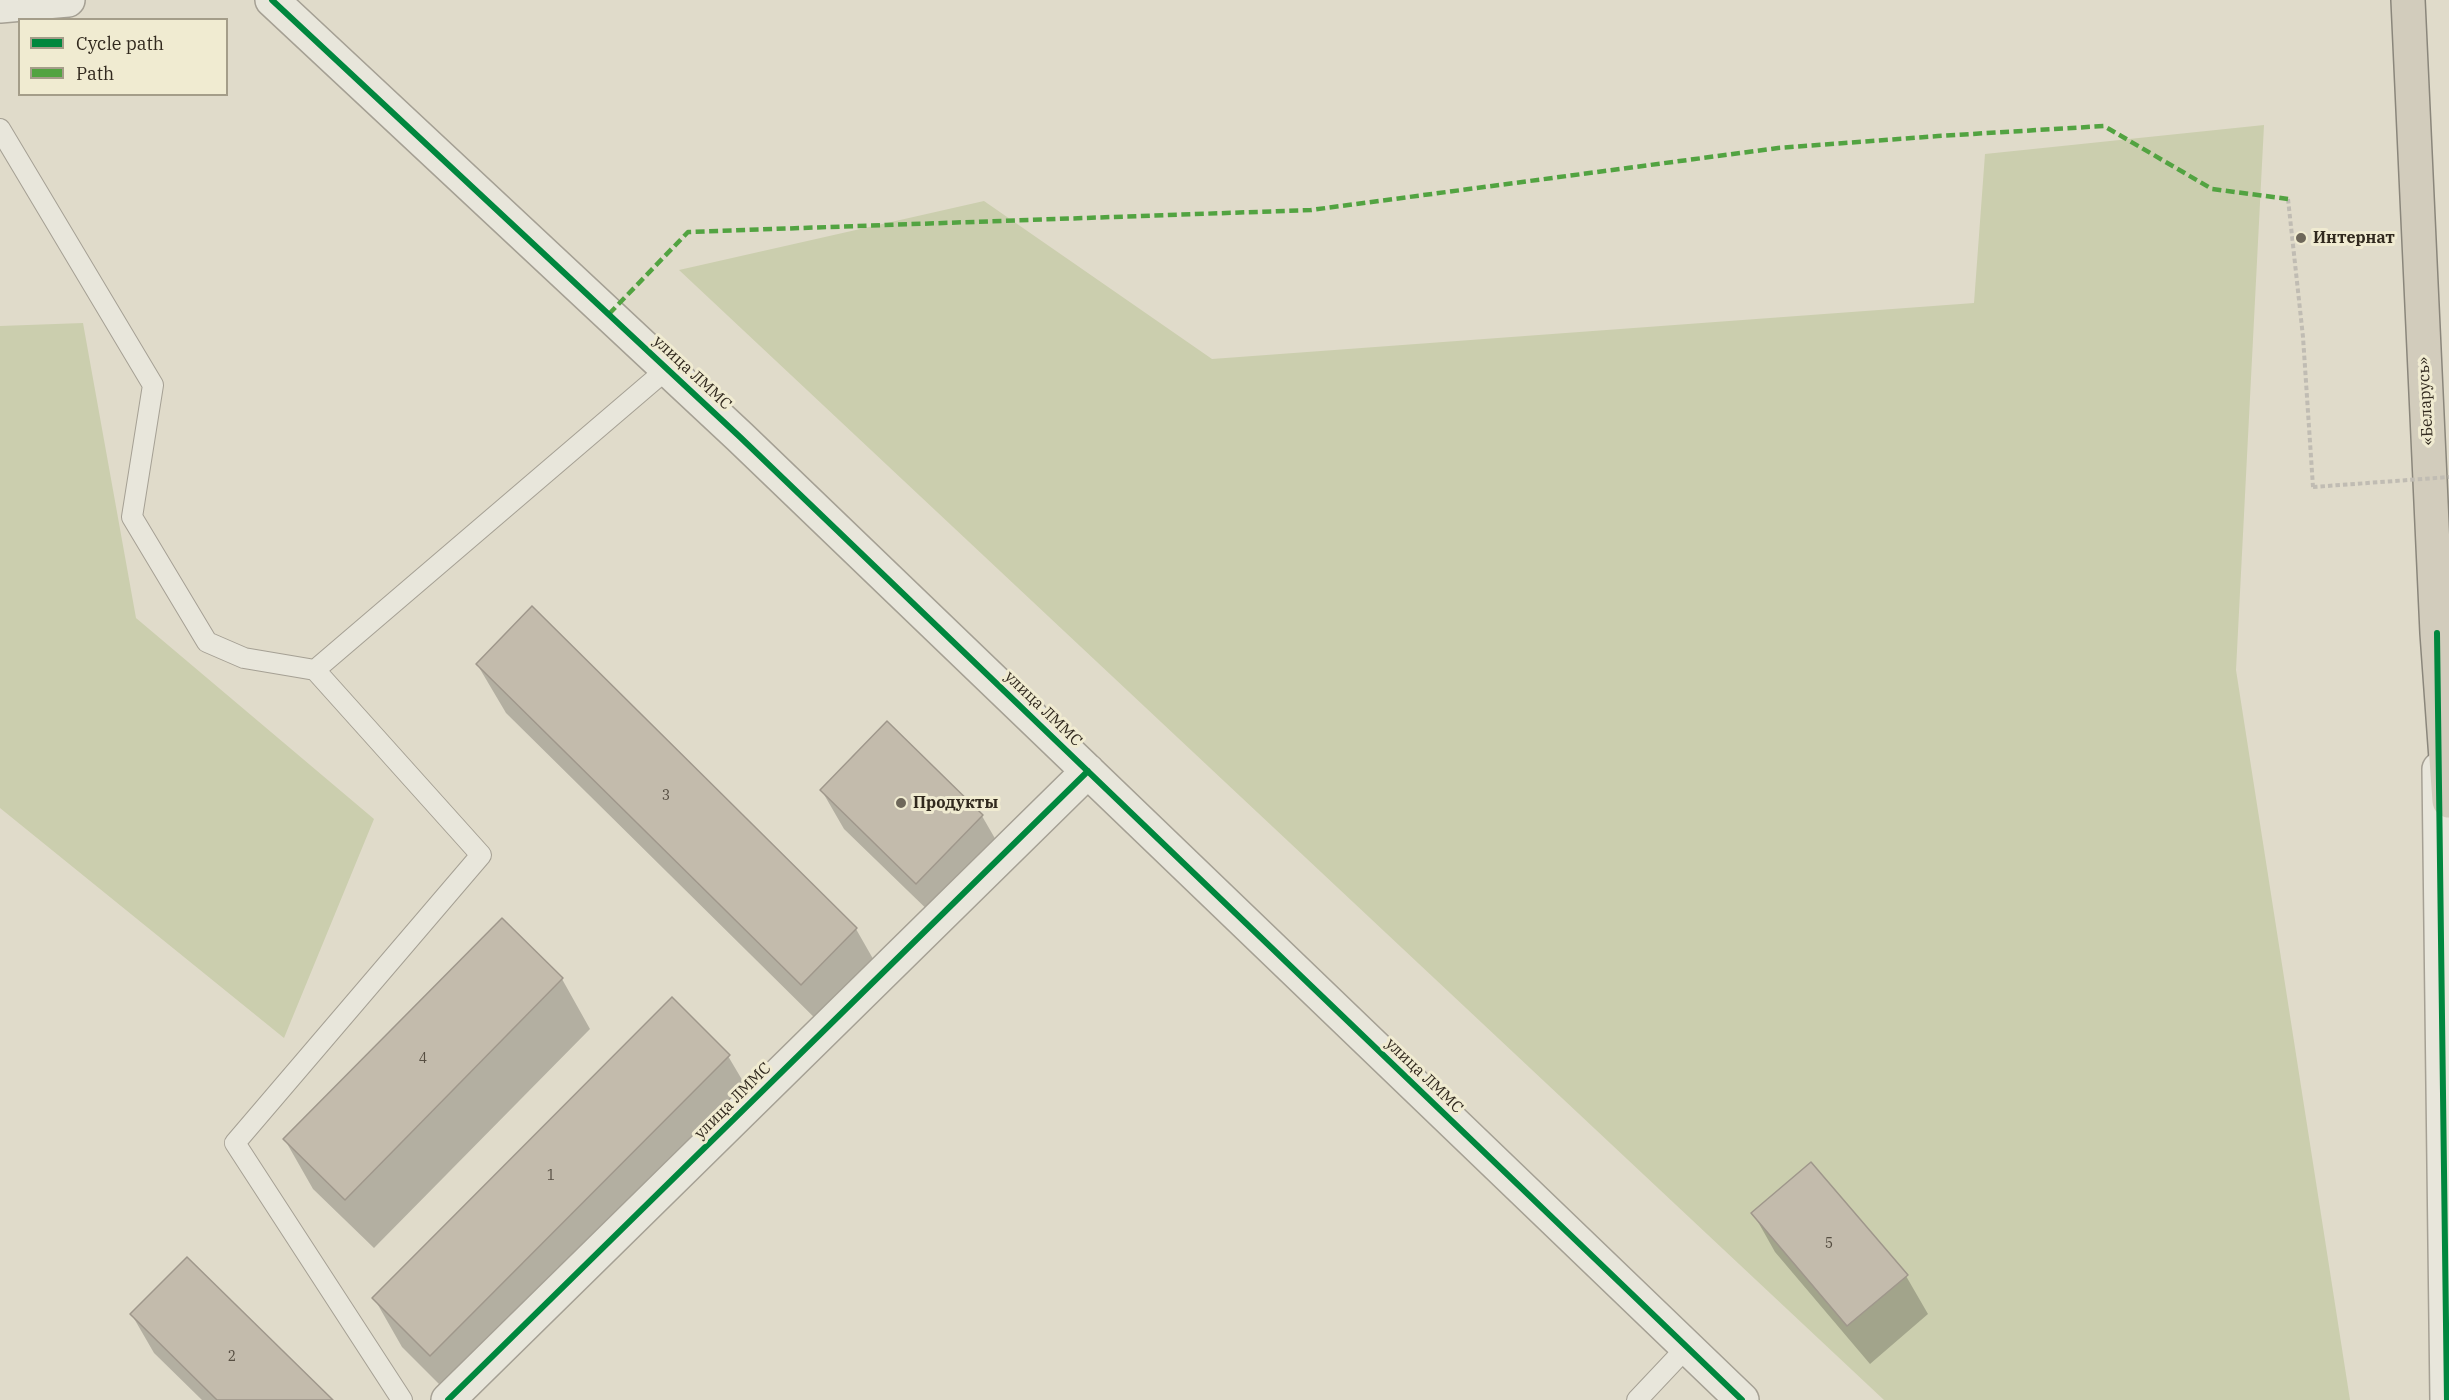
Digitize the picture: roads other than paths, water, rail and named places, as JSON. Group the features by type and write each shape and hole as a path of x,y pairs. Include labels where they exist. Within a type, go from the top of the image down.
{"highway":[{"name":"«Беларусь»","path":"2408,0 2437,633 2449,801"}],"street":[{"path":"0,6 68,0"},
{"name":"улица ЛММС","path":"272,0 667,369 1742,1400"},
{"path":"2437,633 2447,1400"},
{"name":"улица ЛММС","path":"448,1400 1088,771"}],"lane":[{"path":"0,129 153,385 132,518 207,642 244,658 315,670 482,855 235,1143 402,1400"},
{"path":"315,670 667,369"},
{"path":"1637,1400 1687,1347"}],"place":[{"name":"Интернат","path":"2301,238"},
{"name":"Продукты","path":"901,803"}]}
